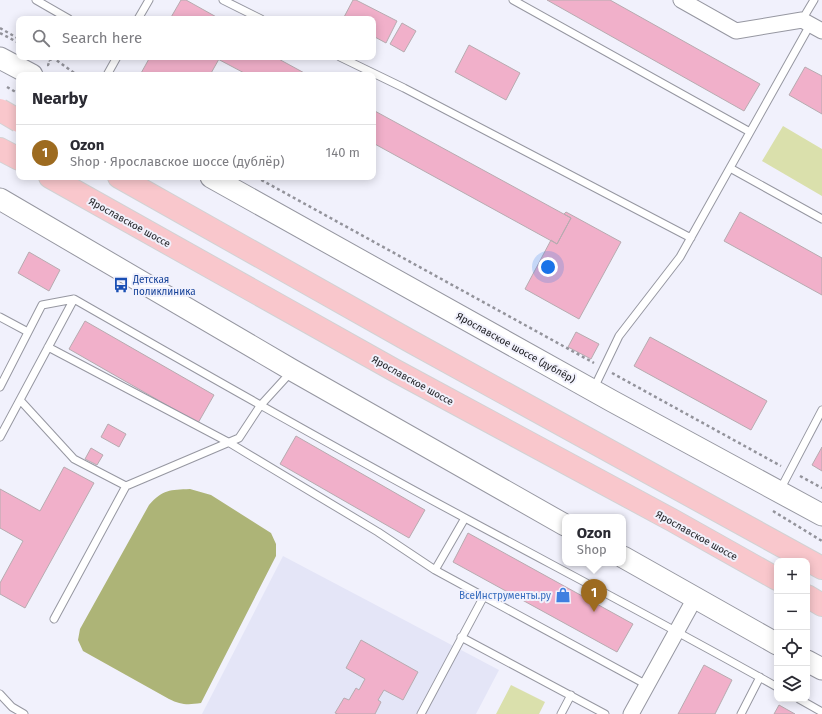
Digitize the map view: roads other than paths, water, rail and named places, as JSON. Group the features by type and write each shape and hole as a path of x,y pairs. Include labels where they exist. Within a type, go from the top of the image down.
{"main road":[{"path":"0,110 16,119"},
{"path":"0,149 16,157"},
{"name":"Ярославское шоссе","path":"55,180 394,370 672,520 774,577"},
{"path":"124,180 410,341 822,568"},
{"path":"810,598 822,605"}],"street":[{"path":"681,0 736,31 811,25"},
{"path":"0,58 40,70"},
{"name":"Ярославское шоссе (дублёр)","path":"216,180 593,390 822,515"},
{"path":"0,199 292,370 562,523"},
{"path":"626,560 774,642"},
{"path":"631,714 695,598"},
{"path":"810,663 822,669"}],"lane":[{"path":"36,0 64,16"},
{"path":"140,16 149,0"},
{"path":"222,0 255,16"},
{"path":"513,0 750,132"},
{"path":"593,390 619,336 680,257 691,238 811,25 814,0"},
{"path":"109,72 115,60"},
{"path":"346,60 370,72"},
{"path":"376,75 691,238"},
{"path":"730,168 822,219"},
{"path":"0,437 74,299"},
{"path":"0,387 42,305 74,299 260,406 464,518 677,630 774,684"},
{"path":"0,317 28,332"},
{"path":"48,348 228,442 378,532 435,570 647,685"},
{"path":"54,619 126,486 239,438 260,406 292,370"},
{"path":"20,400 74,460 126,486"},
{"path":"779,492 789,470 822,410"},
{"path":"435,570 464,518"},
{"path":"420,714 484,596"},
{"path":"462,637 605,714"},
{"path":"740,714 760,677"},
{"path":"0,694 10,711 24,714"},
{"path":"561,714 571,695"},
{"path":"804,702 822,712"}],"place":[{"name":"Детская поликлиника","path":"121,285"},
{"name":"ВсеИнструменты.ру","path":"563,595"},
{"name":"Ozon","path":"594,612"}]}
